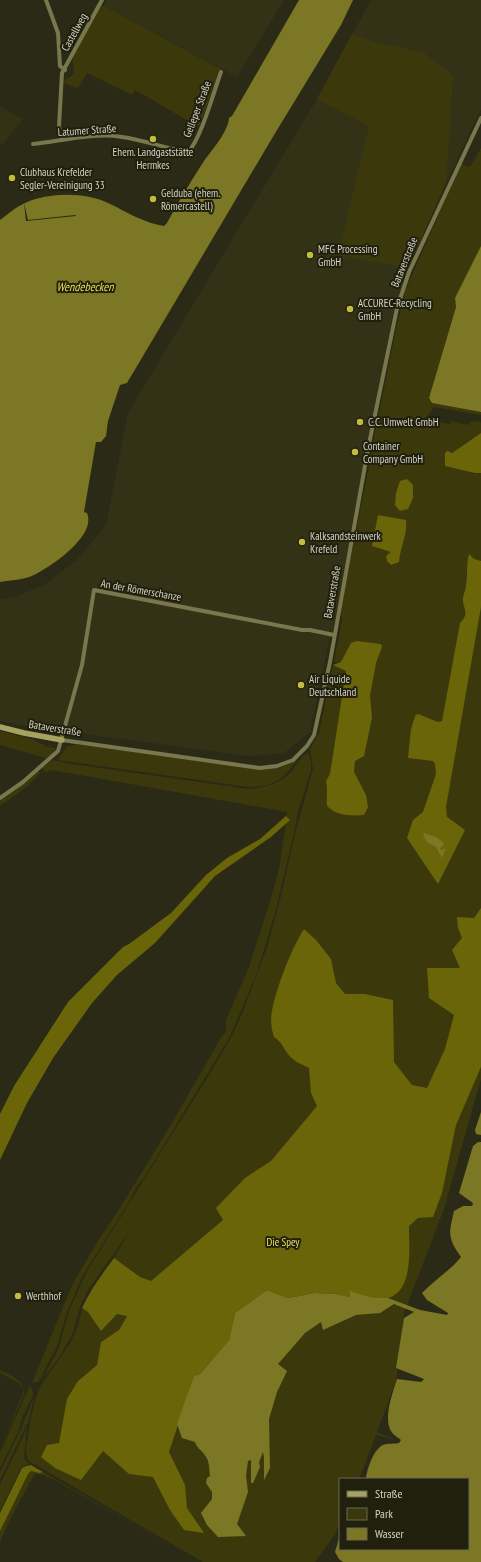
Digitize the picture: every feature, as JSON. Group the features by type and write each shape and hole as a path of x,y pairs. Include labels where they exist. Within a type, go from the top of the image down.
{"street":[{"path":"46,0 58,33 60,66 63,72 59,126 62,140"},
{"name":"Castellweg","path":"63,72 102,0"},
{"name":"Gelleper Straße","path":"188,152 198,137 221,72"},
{"name":"Bataverstraße","path":"0,727 62,740 260,768 273,767 287,763 302,752 307,746 314,735 368,449 397,308 409,272 481,118"},
{"name":"Latumer Straße","path":"33,144 93,136 121,136 165,148 188,152"},
{"name":"An der Römerschanze","path":"62,740 82,665 94,590 334,635"},
{"path":"0,798 18,786 43,763 56,754 62,740"}],"shaded area":[{"path":"106,0 284,0 237,77 104,6"},
{"path":"371,0 481,0 481,109 412,257 393,312 333,631 329,641 310,732 284,753 248,756 78,733 49,731 0,721 0,599 13,598 44,585 77,560 106,525 128,413 317,99"},
{"path":"0,106 23,119 4,143 0,144"}],"green space":[{"path":"101,6 104,6 221,69 199,127 135,90 132,95 87,73 78,88 64,83 65,80 74,74 72,56"},
{"path":"352,34 375,42 424,53 450,73 453,78 446,183 408,268 338,255 369,126 317,99"},
{"name":"Die Spey","path":"481,148 481,246 455,298 456,307 429,398 432,403 481,412 481,415 434,407 426,418 431,421 451,424 451,421 468,425 471,421 481,422 481,433 452,453 445,453 445,461 481,437 481,1079 444,1209 404,1313 396,1381 377,1432 396,1440 376,1435 359,1478 339,1478 339,1524 335,1534 315,1562 203,1562 29,1461 27,1458 26,1449 32,1414 42,1384 75,1334 82,1308 88,1312 101,1331 117,1314 127,1315 119,1330 101,1342 97,1365 78,1381 62,1429 59,1443 50,1464 154,1298 114,1258 130,1231 88,1290 81,1304 72,1335 59,1358 43,1378 58,1350 69,1311 86,1273 233,1034 268,945 295,834 313,769 310,749 319,733 333,665 338,667 339,662 334,662 342,620 342,602 372,451 380,452 381,450 372,448 405,291 461,164 470,167"},
{"path":"481,433 481,473 445,466 445,453 447,451 452,453"},
{"path":"407,479 413,485 413,498 408,509 400,511 395,505 396,493 400,481"},
{"path":"378,515 406,520 406,530 399,562 391,565 387,561 386,556 391,552 372,546"},
{"path":"469,554 474,559 481,561 481,607 446,807 447,817 465,830 438,884 407,838 413,820 423,812 436,774 435,764 433,761 408,758 411,729 415,716 418,714 438,722 442,721 460,623 466,613 463,597 466,586"},
{"path":"357,641 381,644 382,647 376,663 370,696 372,718 364,756 355,761 354,772 366,795 368,807 364,815 344,815 335,812 327,806 326,781 330,774 346,671 333,665 341,662 351,643"},
{"path":"0,731 32,739 47,747 56,748 52,754 46,758 0,745"},
{"path":"74,744 265,769 280,767 298,759 288,772 278,780 257,787 248,787 58,760 67,746 73,746"},
{"path":"307,753 309,754 311,770 297,815 275,913 256,976 229,1038 82,1277 67,1312 56,1349 41,1378 38,1382 32,1383 72,1285 169,1128 222,1036 226,1032 226,1020 249,967 273,892 279,869 286,823 290,820 286,816 287,812 75,774 49,770 46,773 41,767 53,760 65,763 249,789 262,787 280,781 290,773"},
{"path":"38,770 40,773 28,786 0,806 0,800 27,781"},
{"path":"286,816 290,820 271,837 215,876 155,943 117,975 92,1003 53,1058 27,1103 0,1160 0,1114 14,1086 68,1002 123,947 171,913 206,875 227,858 260,839"},
{"path":"481,908 481,1067 456,1125 442,1193 433,1217 418,1218 409,1226 408,1267 406,1278 402,1287 396,1294 383,1299 368,1298 349,1292 350,1297 336,1294 315,1293 288,1298 267,1290 235,1313 229,1340 200,1374 194,1376 169,1452 185,1485 187,1508 204,1533 184,1530 170,1510 153,1477 129,1474 103,1451 81,1480 55,1468 41,1457 47,1445 59,1443 67,1399 78,1381 97,1365 101,1342 119,1330 127,1316 117,1314 101,1331 88,1312 82,1308 105,1270 114,1258 140,1277 151,1281 223,1220 216,1208 245,1178 271,1161 317,1106 311,1093 309,1068 292,1059 280,1042 274,1037 271,1023 272,1009 279,985 288,960 304,929 316,940 331,959 336,983 345,994 365,994 393,1000 394,1062 412,1085 427,1088 445,1049 454,1015 429,998 427,968 460,968 452,950 462,938 458,928 457,917 474,918"},
{"path":"0,1370 20,1382 24,1390 19,1383 0,1373"},
{"path":"30,1385 33,1395 23,1415 19,1430 0,1468 0,1453"},
{"path":"24,1390 24,1394 0,1450"},
{"path":"34,1397 29,1420 0,1480 0,1472 21,1429"},
{"path":"27,1428 24,1457 30,1464 22,1466 0,1511 0,1485"},
{"path":"31,1465 43,1472 40,1473 31,1471 28,1474 0,1531 0,1513 22,1468"},
{"path":"31,1471 43,1472 200,1562 55,1480 38,1474 34,1475 10,1519 0,1542 0,1531 25,1477"}],"water":[{"name":"Wendebecken","path":"299,0 353,0 341,25 127,383 120,385 108,421 106,436 101,442 96,442 84,512 87,513 88,522 79,541 60,558 34,575 17,580 0,582 0,220 25,203 35,199 57,195 68,195 90,197 100,200 143,220 164,226 204,161 223,135 229,118 232,116"},
{"path":"481,246 481,412 432,403 429,398 456,307 455,298"},
{"path":"424,833 436,837 443,842 444,844 440,849 446,848 442,858 436,847 427,842 423,835"},
{"path":"481,1112 481,1135 476,1134 475,1130"},
{"path":"478,1142 481,1142 481,1562 343,1562 339,1559 335,1552 339,1538 339,1550 469,1550 469,1478 366,1478 373,1455 379,1447 387,1444 399,1443 401,1440 391,1431 388,1423 390,1404 397,1379 421,1382 424,1379 396,1368 404,1318 414,1312 394,1304 380,1313 356,1315 323,1330 321,1322 305,1333 278,1364 287,1371 277,1392 269,1419 270,1468 264,1480 263,1452 259,1462 260,1467 253,1483 251,1483 251,1460 248,1461 246,1476 248,1492 237,1524 246,1536 218,1537 207,1525 201,1513 212,1499 212,1492 206,1483 207,1478 210,1476 207,1459 195,1442 182,1438 177,1424 194,1376 200,1374 229,1340 235,1313 267,1290 288,1298 315,1293 336,1294 350,1297 349,1291 373,1298 388,1298 420,1310 447,1315 448,1313 427,1300 422,1293 452,1267 461,1257 453,1244 450,1230 454,1211 463,1206 472,1206 473,1203 459,1193 473,1146"}],"pier":[{"path":"24,203 28,220 76,216 26,221"}],"place":[{"name":"Ehem. Landgaststätte Hermkes","path":"153,139"},
{"name":"Clubhaus Krefelder Segler-Vereinigung 33","path":"12,178"},
{"name":"Gelduba (ehem. Römercastell)","path":"153,199"},
{"name":"MFG Processing GmbH","path":"310,255"},
{"name":"ACCUREC-Recycling GmbH","path":"350,309"},
{"name":"C.C. Umwelt GmbH","path":"360,422"},
{"name":"Container Company GmbH","path":"355,452"},
{"name":"Kalksandsteinwerk Krefeld","path":"302,542"},
{"name":"Air Liquide Deutschland","path":"301,685"},
{"name":"Werthhof","path":"18,1296"}]}
